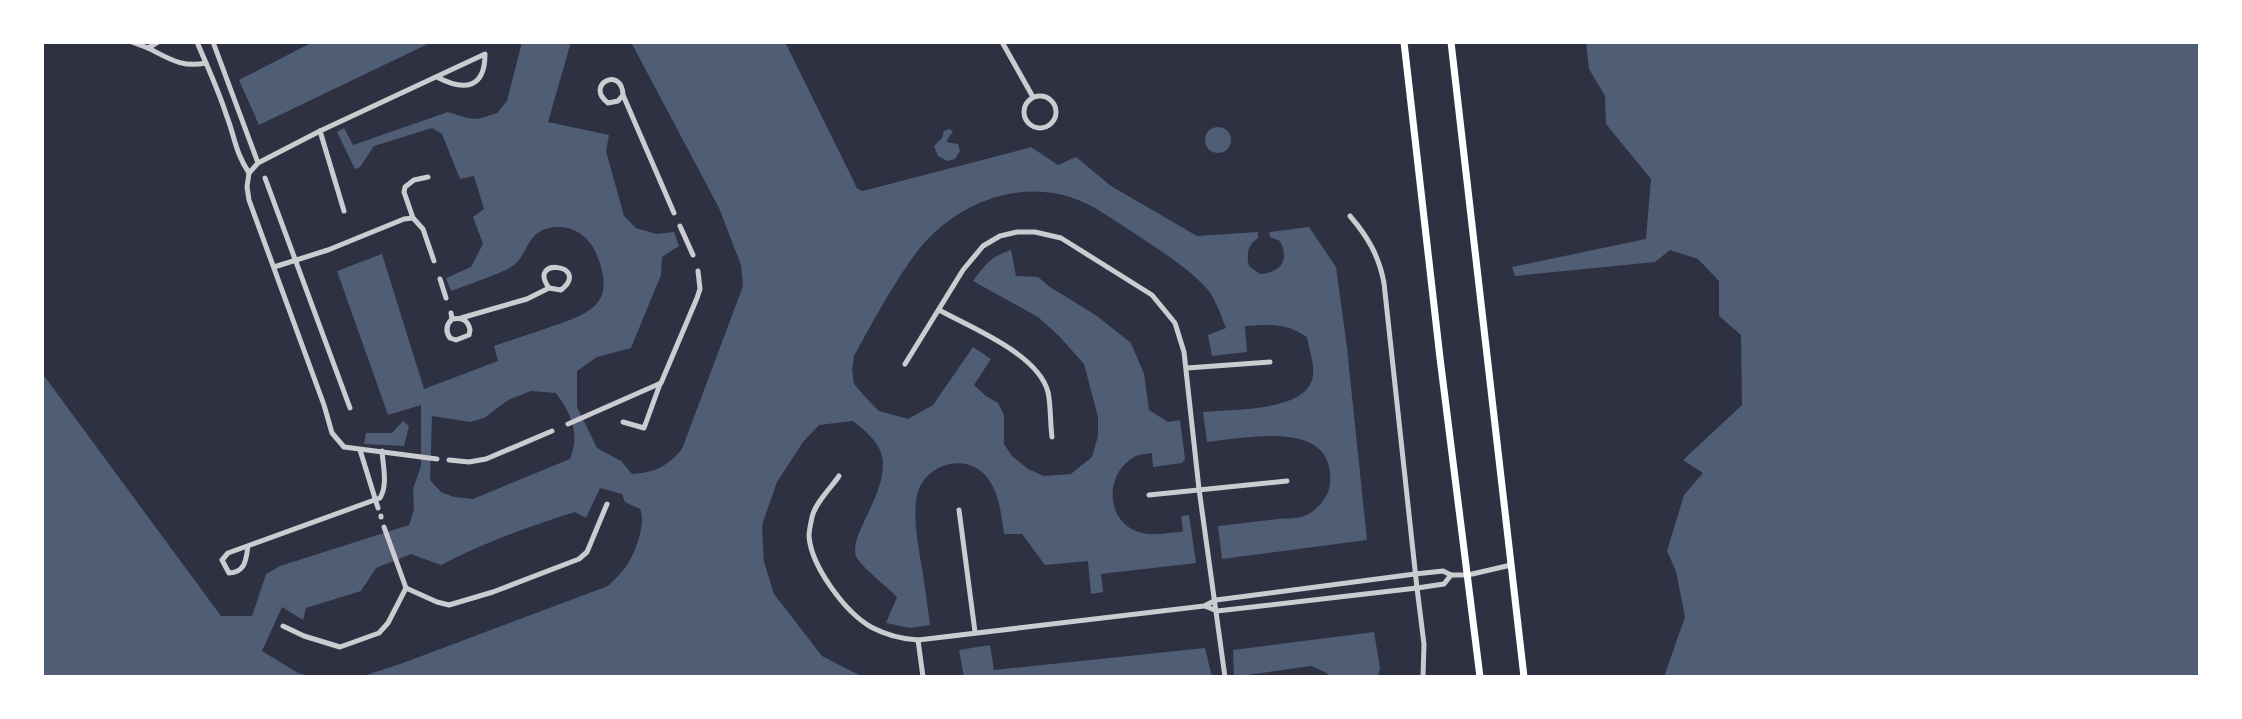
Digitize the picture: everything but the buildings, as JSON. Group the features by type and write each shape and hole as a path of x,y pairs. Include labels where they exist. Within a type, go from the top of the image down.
{"main road":[{"path":"1404,42 1480,677"},
{"path":"1451,42 1524,677"}],"street":[{"path":"132,42 184,65 208,66 221,62"},
{"path":"148,48 158,42"},
{"path":"197,42 230,124 239,158 249,173"},
{"path":"213,42 258,163"},
{"path":"1002,42 1033,97"},
{"path":"434,458 344,447 332,433 247,187 249,173 258,163 320,131 485,54 485,70 478,81 466,85 437,77"},
{"path":"623,95 618,101 608,103 602,99 600,88 603,82 615,80 620,83 674,213"},
{"path":"1043,96 1055,106 1053,121 1044,127 1029,124 1024,115 1025,104 1033,97 1043,96"},
{"path":"320,131 344,211"},
{"path":"428,177 414,180 405,187 404,192 413,218 423,229 434,261"},
{"path":"265,178 350,408"},
{"path":"1350,216 1374,248 1384,283 1415,574 1423,621 1423,677"},
{"path":"274,267 413,218"},
{"path":"681,228 693,255"},
{"path":"905,364 963,270 983,246 1000,236 1035,232 1061,238 1152,295 1175,323 1187,368 1199,489 1225,677"},
{"path":"554,266 561,267 569,278 565,288 555,291 549,288 544,276 554,266"},
{"path":"623,422 644,428 697,298 700,289 698,271"},
{"path":"440,279 446,298"},
{"path":"461,318 469,324 469,335 456,340 448,334 452,316 461,318 527,299 549,288"},
{"path":"939,310 1004,345 1034,367 1048,391 1052,437"},
{"path":"1187,368 1270,362"},
{"path":"568,424 661,383"},
{"path":"449,460 469,462 486,459 552,431"},
{"path":"360,450 378,508"},
{"path":"248,546 244,566 237,572 229,573 223,564 223,556 248,546 376,500 383,492 384,485 382,451"},
{"path":"839,476 813,513 809,535 815,559 827,581 867,625 887,635 918,640 1204,606 1216,600 1415,574 1443,571 1451,575 1468,575 1511,565"},
{"path":"1149,495 1287,481"},
{"path":"385,529 406,588 449,605 493,592 579,559 587,552 607,504"},
{"path":"959,510 975,632"},
{"path":"1204,606 1217,611 1417,588 1444,584 1451,575"},
{"path":"283,626 340,647 379,633 388,623 406,588"},
{"path":"918,640 923,677"}],"water":[{"path":"313,42 432,42 259,125 239,80"},
{"path":"522,42 571,42 548,122 609,135 606,151 624,216 636,228 656,234 674,232 679,246 662,257 661,275 631,348 597,357 577,371 577,407 597,448 621,461 632,474 660,468 682,449 743,286 741,265 719,208 631,42 785,42 857,188 862,191 1031,147 1058,165 1076,157 1111,186 1197,236 1258,232 1248,257 1249,266 1260,274 1273,271 1284,260 1280,241 1270,237 1269,232 1309,227 1336,267 1367,540 1222,559 1218,526 1301,517 1317,508 1327,494 1330,484 1328,463 1319,449 1305,441 1286,437 1207,442 1203,412 1264,407 1295,398 1306,390 1312,380 1312,358 1307,337 1284,327 1245,326 1247,352 1212,356 1208,335 1226,328 1211,294 1200,281 1161,251 1088,204 1050,193 1028,192 984,201 964,211 928,239 897,281 854,356 854,384 879,411 908,419 933,405 973,347 991,359 974,385 998,403 1004,415 1004,444 1012,456 1028,469 1044,476 1071,474 1092,457 1098,436 1098,417 1084,364 1038,317 973,281 989,262 1011,250 1016,276 1038,277 1131,343 1144,374 1149,410 1168,422 1180,420 1185,459 1182,463 1153,467 1152,453 1128,461 1115,481 1114,504 1125,524 1146,534 1181,532 1181,516 1189,515 1196,563 1101,574 1103,592 1091,594 1088,561 1045,565 1022,534 1004,534 996,493 981,471 971,465 949,464 929,475 922,484 916,503 915,518 930,625 910,628 886,623 897,597 860,562 855,549 881,482 881,453 873,439 853,421 819,425 803,442 777,482 762,525 764,562 774,594 822,656 863,677 360,677 608,586 633,555 640,535 642,515 640,509 625,502 622,494 600,488 586,518 575,512 558,517 490,542 441,565 411,554 376,568 361,591 306,608 303,620 282,607 262,651 298,673 314,677 42,677 42,373 221,616 252,616 266,574 280,566 409,525 414,510 413,489 421,466 421,405 388,415 337,271 382,254 424,389 498,361 494,346 568,321 598,302 604,283 596,253 581,234 564,227 548,228 534,236 519,260 509,268 451,291 446,278 471,267 483,244 473,217 484,209 474,176 460,179 442,134 432,128 374,146 360,167 355,169 337,132 344,128 353,145 448,112 478,119 497,113 507,101","holes":["531,391 556,393 573,425 574,441 570,459 473,499 441,492 430,480 432,416 470,422 484,418 508,400"]},
{"path":"1586,42 2200,42 2200,677 1664,677 1685,617 1676,571 1667,551 1684,495 1703,473 1683,460 1742,405 1741,335 1719,316 1719,281 1698,259 1670,250 1655,262 1515,276 1512,267 1646,239 1651,179 1606,124 1605,96 1589,69"},
{"path":"1218,127 1227,131 1231,140 1227,149 1218,153 1209,149 1205,140 1209,131"},
{"path":"944,131 953,131 946,142 958,144 960,151 955,159 947,161 938,156 934,146"},
{"path":"403,421 409,426 404,446 364,444 366,433 392,433"},
{"path":"1374,632 1380,668 1378,677 1329,677 1311,666 1234,677 1233,650"},
{"path":"990,645 994,670 1205,648 1212,677 964,677 959,650"}],"pier":[{"path":"1032,143 1031,147 862,191 857,188 845,162 859,186 863,187"}]}
